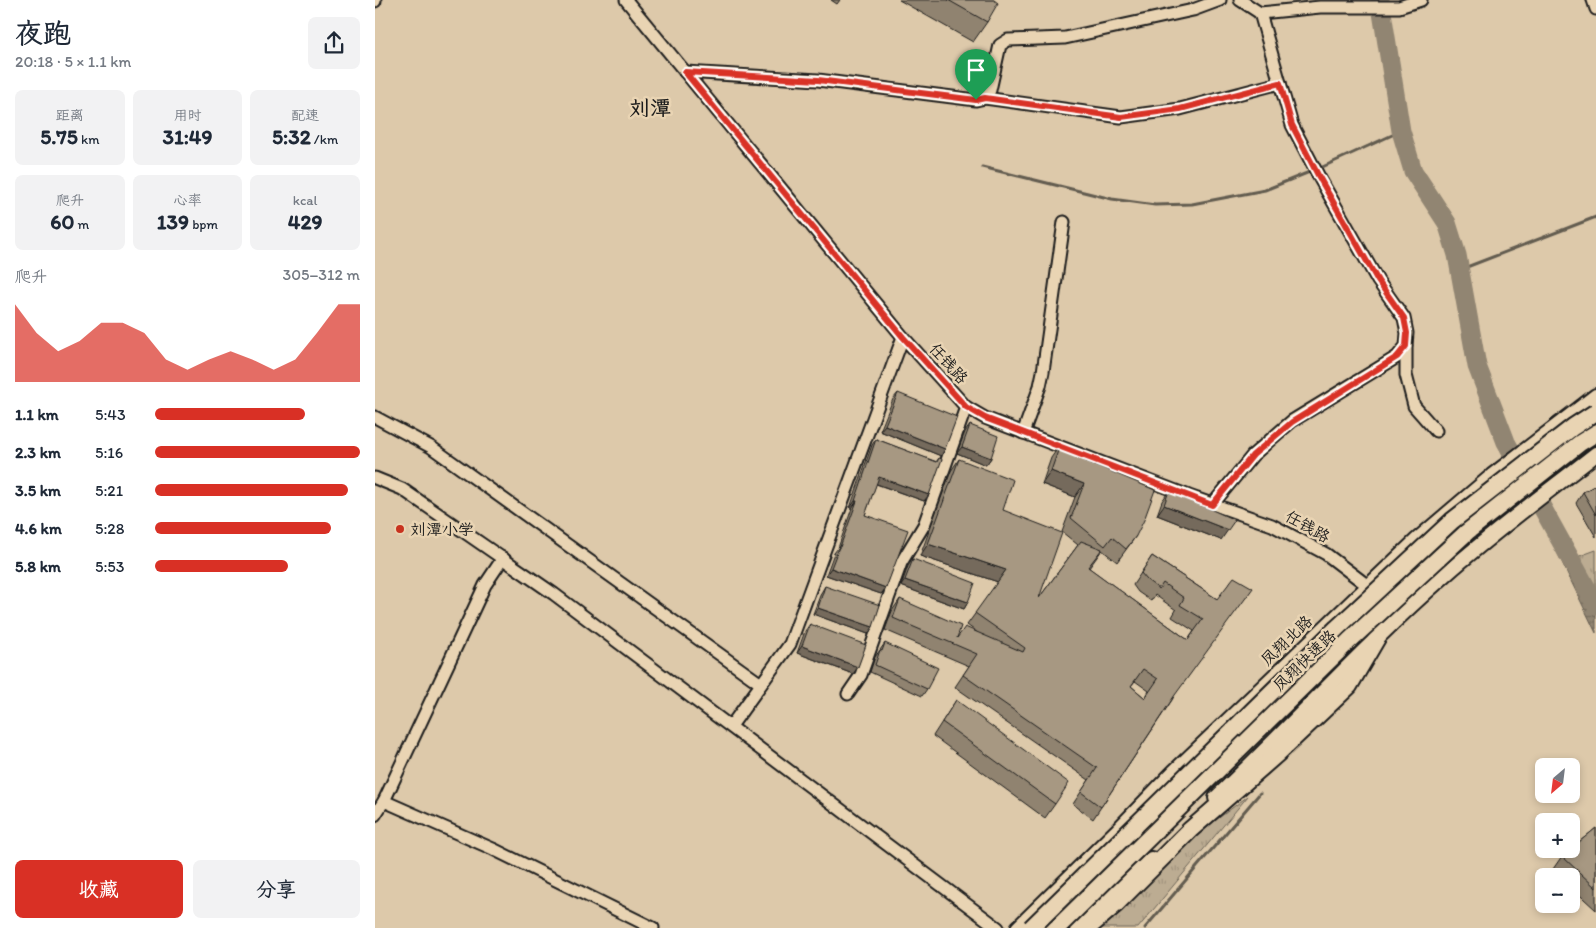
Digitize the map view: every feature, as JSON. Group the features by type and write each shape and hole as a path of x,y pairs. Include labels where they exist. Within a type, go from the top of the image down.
{"highway":[{"name":"凤翔快速路","path":"1031,928 1337,628 1453,521 1573,427 1596,412"},
{"name":"凤翔快速路","path":"1057,928 1349,641 1460,538 1596,432"},
{"path":"1088,928 1115,905 1191,830 1277,754 1349,686 1377,638"}],"main road":[{"name":"凤翔北路","path":"1018,928 1173,773 1417,540 1492,476 1596,396"},
{"path":"1077,928 1238,776 1377,638 1444,575 1511,518 1596,454"}],"street":[{"name":"任钱路","path":"626,0 637,5 685,72 903,337 966,407 985,418 1023,433 1212,505 1272,525 1326,554 1368,586"},
{"path":"985,98 990,90 1000,45 1008,40 1065,38 1193,10 1220,0"},
{"path":"1240,0 1260,13 1320,7 1399,7 1421,0"},
{"path":"1593,0 1596,9"},
{"path":"1260,13 1292,125 1378,281 1404,318 1407,333 1406,375 1414,406 1436,431"},
{"path":"685,72 818,80 976,100 985,98 1121,117 1180,109 1280,83"},
{"path":"1023,433 1040,386 1043,372 1065,222"},
{"path":"731,726 790,644 903,337"},
{"path":"1212,505 1253,455 1292,422 1397,357 1406,346"},
{"path":"848,694 861,676 901,563 924,525 966,407"},
{"path":"375,417 431,447 761,684"},
{"path":"375,478 402,489 554,594 998,928"},
{"path":"375,815 384,801 485,585 503,558"},
{"path":"384,801 493,849 653,928"}],"green space":[{"path":"1596,550 1596,591 1587,579 1577,557"},
{"path":"1248,796 1138,928 1097,928 1195,836"}],"shaded area":[{"path":"1558,554 1587,579 1596,591 1596,633"}],"building":[{"path":"948,0 994,0 998,3 987,22"},
{"path":"898,393 957,417 945,449 885,425"},
{"path":"970,425 998,436 991,458 962,447"},
{"path":"876,439 937,462 939,458 942,459 929,495 879,477 865,515 908,530 886,588 831,568 857,501 855,501"},
{"path":"1060,445 1085,457 1084,460 1155,490 1144,520 1136,536 1126,549 1112,537 1105,546 1071,518 1084,484 1051,471"},
{"path":"959,459 1013,480 1003,510 1062,533 1039,598 1081,541 1102,549 1088,567 1188,640 1203,619 1180,605 1184,598 1163,583 1159,589 1141,573 1152,556 1217,599 1234,577 1253,588 1175,695 1101,807 1081,792 1097,768 963,675 977,654 893,618 900,599 961,626 957,638 965,627 1023,652 1025,648 975,613 1006,570 928,544","holes":["1143,669 1158,679 1145,698 1131,686"]},
{"path":"1596,485 1596,515 1583,492"},
{"path":"1169,491 1235,520 1228,530 1164,505"},
{"path":"913,559 975,583 968,602 905,580"},
{"path":"825,586 880,605 873,627 818,608"},
{"path":"810,624 866,645 858,667 802,646"},
{"path":"885,643 938,668 927,689 875,665 880,650 882,651"},
{"path":"956,700 1069,783 1055,804 942,722"},
{"path":"1596,828 1596,888 1580,873 1580,868 1575,868 1564,858 1580,858 1580,841"}],"waterway":[{"path":"1380,0 1401,131 1413,171 1447,223 1457,255 1477,366 1506,442 1596,605"},
{"path":"1318,169 1401,131"},
{"path":"982,167 1112,199 1155,205 1192,204 1265,190 1312,171"},
{"path":"1459,270 1596,217"},
{"path":"1145,928 1260,793"}],"place":[{"name":"刘潭小学","path":"400,529"}],"district":[{"name":"刘潭","path":"650,108"}],"route":[{"path":"685,72 818,80 976,100 985,98 1121,117 1180,109 1280,83 1292,125 1319,177 1378,281 1404,318 1407,333 1406,346 1397,357 1292,422 1253,455 1212,505 985,418 966,407 903,337 685,72"}]}
